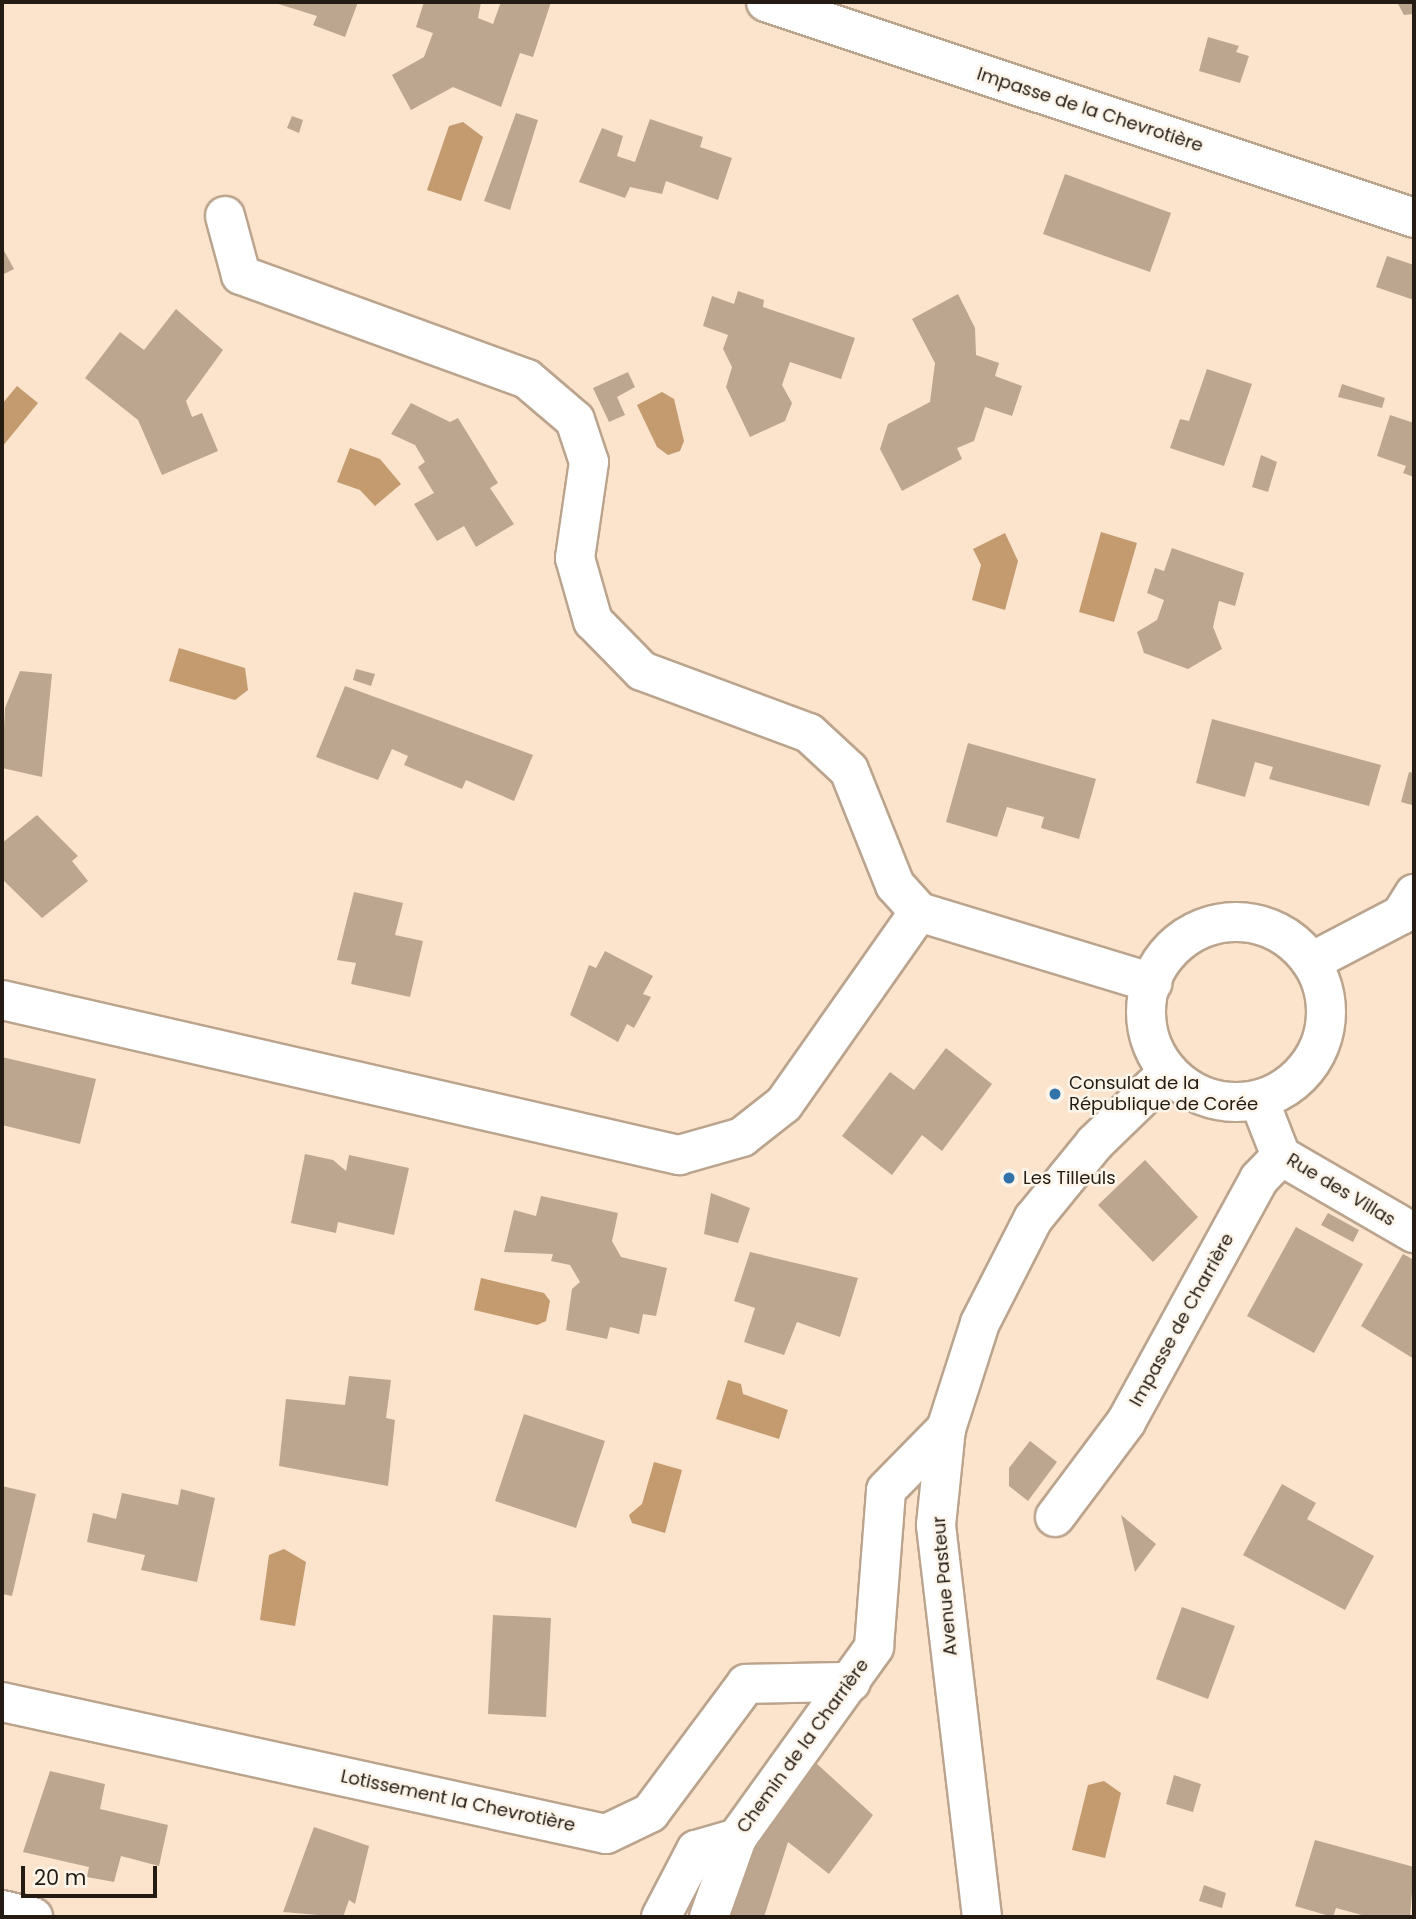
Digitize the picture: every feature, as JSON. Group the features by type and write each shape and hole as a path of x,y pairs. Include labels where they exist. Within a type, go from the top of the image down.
{"street":[{"name":"Impasse de la Chevrotière","path":"766,2 1414,218"},
{"path":"225,216 241,275 527,379 575,420 589,462 575,558 593,621 642,671 809,733 849,770 895,886 919,912 1152,983"},
{"path":"1311,962 1401,915 1414,894"},
{"path":"2,1000 679,1155 742,1137 783,1104 919,912"},
{"path":"1229,922 1284,935 1311,962 1324,990 1325,1034 1312,1063 1288,1087 1259,1100 1225,1102 1195,1093 1168,1072 1146,1019 1152,983 1181,940 1229,922"},
{"name":"Avenue Pasteur","path":"982,1917 936,1525 946,1429 981,1323 1034,1219 1095,1143 1168,1072"},
{"name":"Rue des Villas","path":"1259,1100 1281,1156 1414,1233"},
{"name":"Impasse de Charrière","path":"1055,1517 1132,1411 1259,1179 1281,1156"},
{"name":"Chemin de la Charrière","path":"709,1917 737,1838 874,1647 886,1490 946,1429"},
{"name":"Lotissement la Chevrotière","path":"2,1702 606,1834 650,1813 746,1684 851,1682"},
{"path":"661,1917 696,1850 737,1838"},
{"path":"2,1910 33,1917"}],"shaded area":[{"path":"463,122 483,137 461,201 427,190 449,126"},
{"path":"17,386 38,403 2,447 2,404"},
{"path":"662,392 674,399 684,441 680,451 668,455 657,447 637,405"},
{"path":"350,448 380,459 401,484 375,506 360,490 337,482"},
{"path":"1101,532 1137,543 1114,622 1079,612"},
{"path":"1005,533 1018,561 1005,610 972,600 981,565 973,549"},
{"path":"179,648 245,668 248,690 235,700 169,681"},
{"path":"481,1278 544,1293 550,1301 546,1321 537,1325 474,1310"},
{"path":"728,1380 741,1384 743,1394 788,1410 779,1439 716,1419"},
{"path":"654,1462 682,1470 665,1533 632,1523 629,1515 642,1504"},
{"path":"284,1549 306,1562 295,1626 260,1620 269,1555"},
{"path":"1104,1781 1121,1793 1105,1858 1072,1850 1088,1785"}],"building":[{"path":"272,2 358,2 345,37 313,25 317,16"},
{"path":"424,2 481,2 478,18 493,24 501,2 551,2 533,57 520,53 501,107 453,87 411,110 392,75 424,57 433,33 416,27"},
{"path":"1397,2 1414,2 1414,14 1404,15"},
{"path":"1208,37 1239,46 1236,52 1249,56 1240,83 1199,71"},
{"path":"516,113 538,120 510,210 484,201"},
{"path":"292,116 303,120 299,133 287,128"},
{"path":"650,119 703,137 700,147 732,158 718,200 666,181 662,194 630,187 625,198 579,182 602,128 623,136 617,156 635,162"},
{"path":"1065,174 1171,213 1150,272 1043,234"},
{"path":"2,247 14,269 2,275"},
{"path":"1387,256 1414,265 1414,300 1376,287"},
{"path":"738,291 764,300 763,307 855,338 841,379 790,362 782,385 792,403 785,421 750,437 726,387 732,367 723,349 728,335 703,326 712,296 734,304"},
{"path":"958,294 975,328 976,355 999,363 995,376 1022,386 1012,416 985,407 974,441 957,448 962,459 902,491 880,449 888,424 930,402 935,363 912,319"},
{"path":"176,309 223,350 186,401 192,417 202,413 218,451 162,475 138,420 85,378 120,332 144,350"},
{"path":"1207,369 1252,384 1224,466 1170,448 1180,419 1189,421"},
{"path":"628,372 635,387 617,397 625,415 609,422 593,388"},
{"path":"1342,384 1385,398 1382,408 1338,397"},
{"path":"411,403 450,422 458,418 498,483 490,488 514,524 476,547 464,526 437,541 414,504 434,493 418,467 425,462 415,445 391,434"},
{"path":"1390,415 1414,423 1414,477 1403,473 1406,466 1377,456"},
{"path":"1261,455 1277,462 1268,492 1252,487"},
{"path":"1172,548 1244,573 1235,606 1219,601 1213,627 1222,649 1188,669 1144,653 1137,632 1157,620 1164,600 1147,593 1155,568 1164,571"},
{"path":"356,669 375,674 371,686 353,680"},
{"path":"20,671 52,674 42,777 2,768 5,708"},
{"path":"345,686 533,755 514,801 466,780 462,789 404,765 408,756 392,749 378,780 316,757"},
{"path":"1212,719 1381,765 1369,806 1269,779 1273,767 1255,762 1245,797 1196,783"},
{"path":"968,743 1096,779 1079,839 1041,828 1044,817 1007,807 997,837 946,822"},
{"path":"1409,772 1414,773 1412,805 1401,802"},
{"path":"37,815 78,856 72,861 88,881 42,918 2,879 2,843"},
{"path":"354,892 403,903 395,935 423,941 410,997 351,984 356,963 337,960"},
{"path":"605,951 653,976 643,994 651,997 634,1028 627,1024 618,1042 570,1015 589,965 596,968"},
{"path":"946,1048 992,1084 942,1151 922,1135 892,1175 842,1136 890,1072 914,1090"},
{"path":"2,1057 96,1079 80,1144 2,1125"},
{"path":"305,1154 333,1160 346,1171 349,1155 409,1168 394,1235 338,1222 336,1233 291,1223"},
{"path":"1145,1160 1198,1217 1153,1262 1098,1205"},
{"path":"711,1193 750,1208 738,1243 704,1234"},
{"path":"541,1196 618,1213 612,1241 621,1257 667,1268 656,1316 643,1314 639,1334 610,1327 607,1339 566,1330 572,1289 580,1282 570,1265 551,1261 553,1254 504,1252 514,1210 536,1216"},
{"path":"1328,1213 1359,1230 1353,1242 1321,1225"},
{"path":"1296,1227 1363,1264 1314,1353 1247,1316"},
{"path":"750,1252 858,1278 840,1337 797,1322 784,1355 744,1342 755,1308 734,1301"},
{"path":"1403,1254 1414,1260 1414,1359 1361,1326"},
{"path":"349,1376 391,1380 386,1418 395,1420 388,1486 279,1466 286,1399 345,1405"},
{"path":"524,1414 605,1441 576,1528 495,1501"},
{"path":"1030,1441 1057,1462 1028,1501 1009,1486 1009,1468"},
{"path":"1282,1484 1316,1503 1307,1519 1374,1556 1345,1610 1243,1555"},
{"path":"2,1486 36,1494 12,1596 2,1594"},
{"path":"181,1489 215,1498 197,1582 141,1570 145,1555 87,1542 93,1513 116,1519 122,1493 178,1505"},
{"path":"1121,1515 1156,1544 1135,1572"},
{"path":"1182,1607 1235,1626 1208,1699 1156,1679"},
{"path":"493,1615 551,1618 546,1717 488,1714"},
{"path":"816,1763 873,1815 829,1874 788,1842 764,1917 726,1917 757,1826"},
{"path":"50,1771 105,1784 100,1809 168,1825 159,1866 121,1856 114,1882 87,1877 89,1867 23,1852"},
{"path":"1174,1775 1201,1784 1193,1812 1166,1804"},
{"path":"314,1827 369,1846 355,1904 349,1900 343,1917 283,1912"},
{"path":"1315,1840 1414,1867 1410,1917 1369,1917 1336,1908 1333,1917 1295,1906"},
{"path":"1204,1885 1226,1893 1222,1908 1199,1901"}],"place":[{"name":"Consulat de la République de Corée","path":"1055,1094"},
{"name":"Les Tilleuls","path":"1009,1178"}]}
